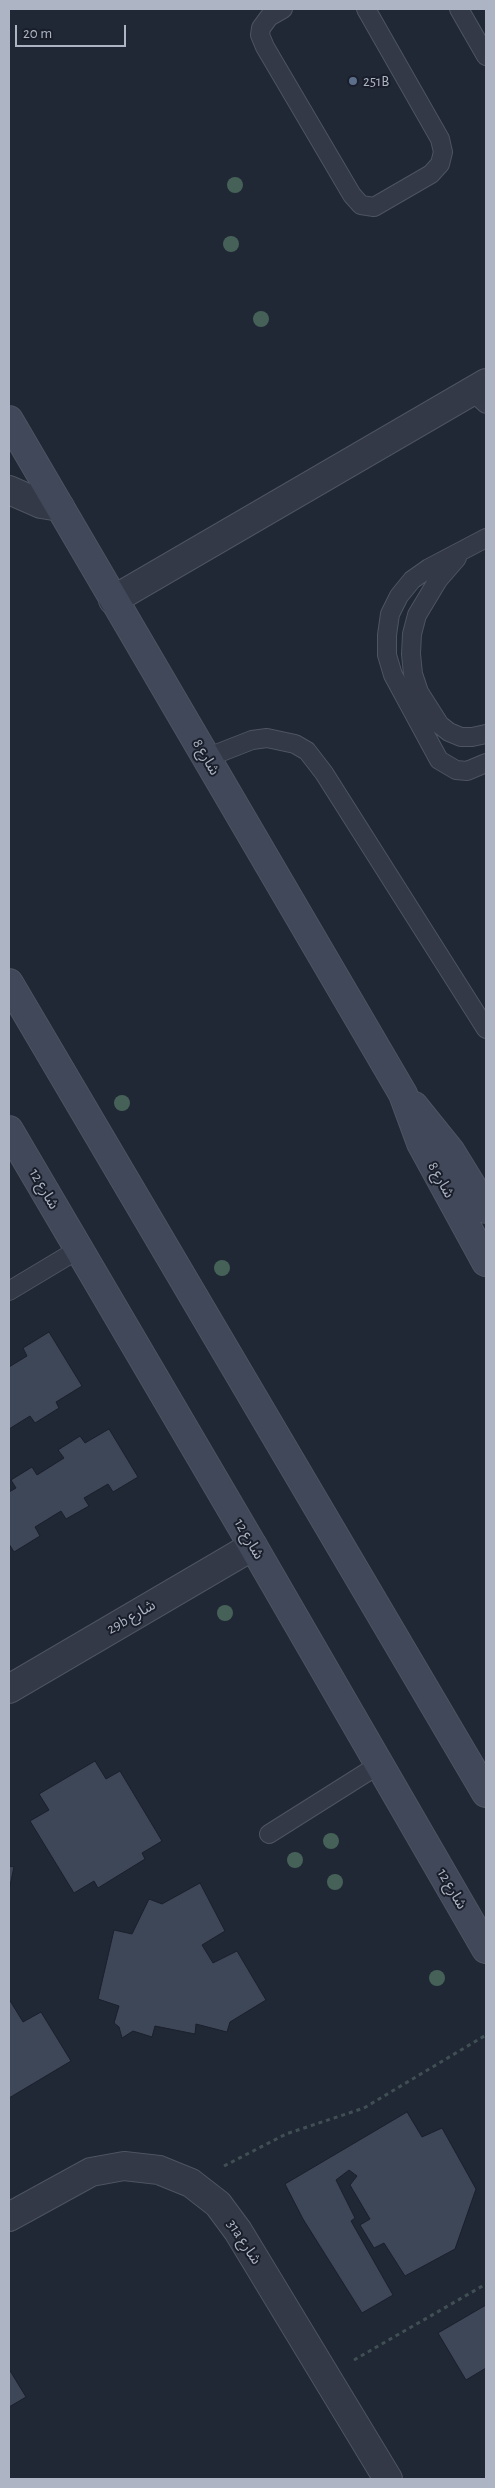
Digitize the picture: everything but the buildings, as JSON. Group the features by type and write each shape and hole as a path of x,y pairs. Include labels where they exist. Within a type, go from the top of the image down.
{"street":[{"path":"113,600 482,393"},
{"name":"شارع 8","path":"9,420 402,1094 432,1164 486,1262"},
{"path":"9,490 41,504 60,507"},
{"path":"9,983 484,1788"},
{"name":"شارع 8","path":"402,1094 438,1133 486,1210"},
{"name":"شارع 12","path":"9,1130 380,1764 486,1949"},
{"name":"29b شارع","path":"9,1689 253,1546"},
{"name":"31a شارع","path":"9,2217 91,2172 124,2166 159,2170 191,2183 218,2204 238,2231 388,2479"}],"lane":[{"path":"283,9 269,17 261,28 260,35 352,195 361,204 374,207 431,174 440,164 443,152 440,139 366,9"},
{"path":"459,9 486,56"},
{"path":"486,538 429,568 412,580 399,596 390,614 386,635 393,675 439,760 456,770 467,771 486,763"},
{"path":"462,552 438,580 418,615 412,634 411,654 419,692 440,725 449,732 461,737 486,734"},
{"path":"206,758 252,740 267,738 295,744 307,751 324,773 486,1029"},
{"path":"9,1291 79,1249"},
{"path":"269,1834 380,1764"}],"path":[{"path":"191,2183 286,2134 364,2108 486,2035"},
{"path":"326,2377 486,2284"}],"place":[{"name":"251B","path":"353,81"}]}
